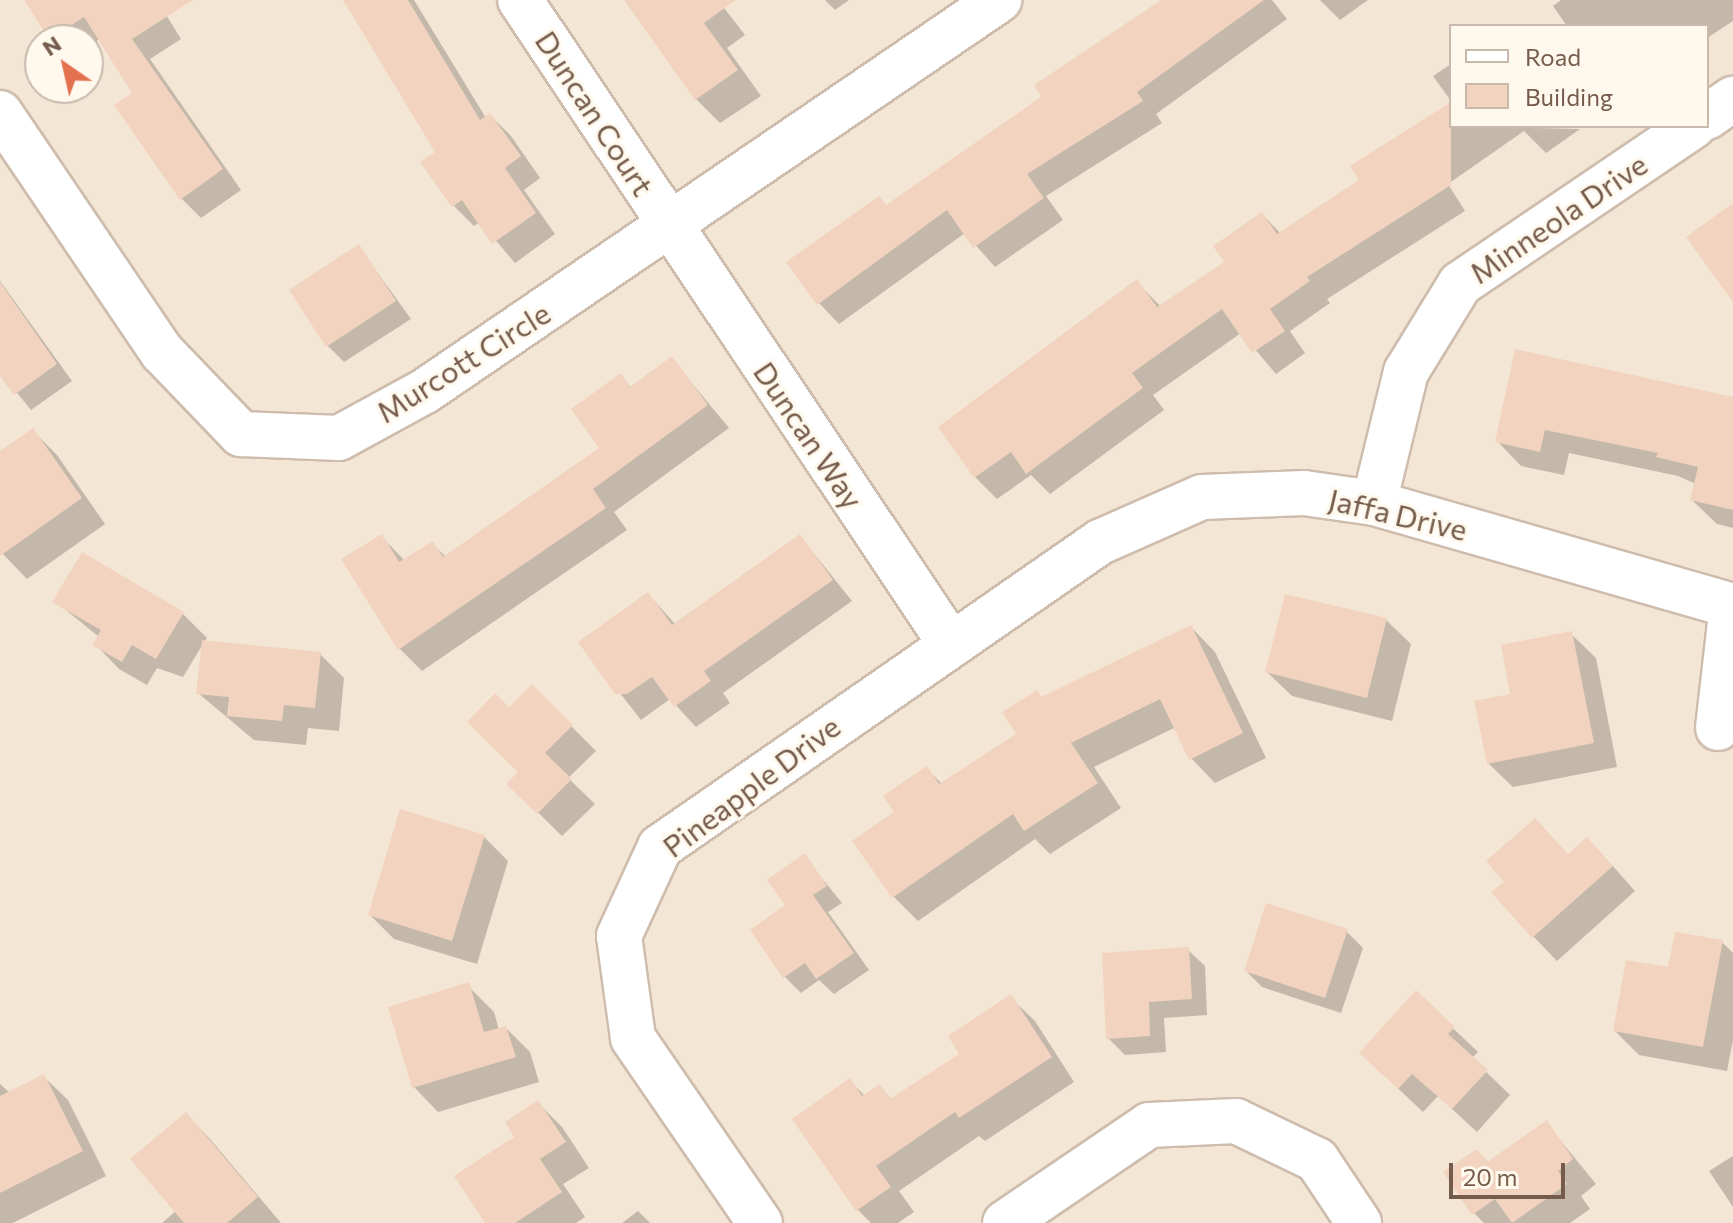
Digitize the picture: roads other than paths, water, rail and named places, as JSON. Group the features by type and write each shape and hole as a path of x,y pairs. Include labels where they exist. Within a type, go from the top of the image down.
{"street":[{"name":"Duncan Court","path":"520,0 669,227"},
{"name":"Murcott Circle","path":"0,113 162,352 241,434 339,438 425,391 999,0"},
{"path":"1709,116 1733,99"},
{"name":"Minneola Drive","path":"1374,503 1406,372 1460,284 1690,128"},
{"name":"Duncan Way","path":"669,227 950,643"},
{"name":"Jaffa Drive","path":"950,643 1100,542 1202,497 1304,493 1374,503 1732,606"},
{"path":"1718,728 1732,606"},
{"name":"Pineapple Drive","path":"760,1223 633,1038 619,936 660,847 950,643"},
{"path":"1005,1223 1149,1125 1236,1121 1317,1160 1359,1223"}]}
